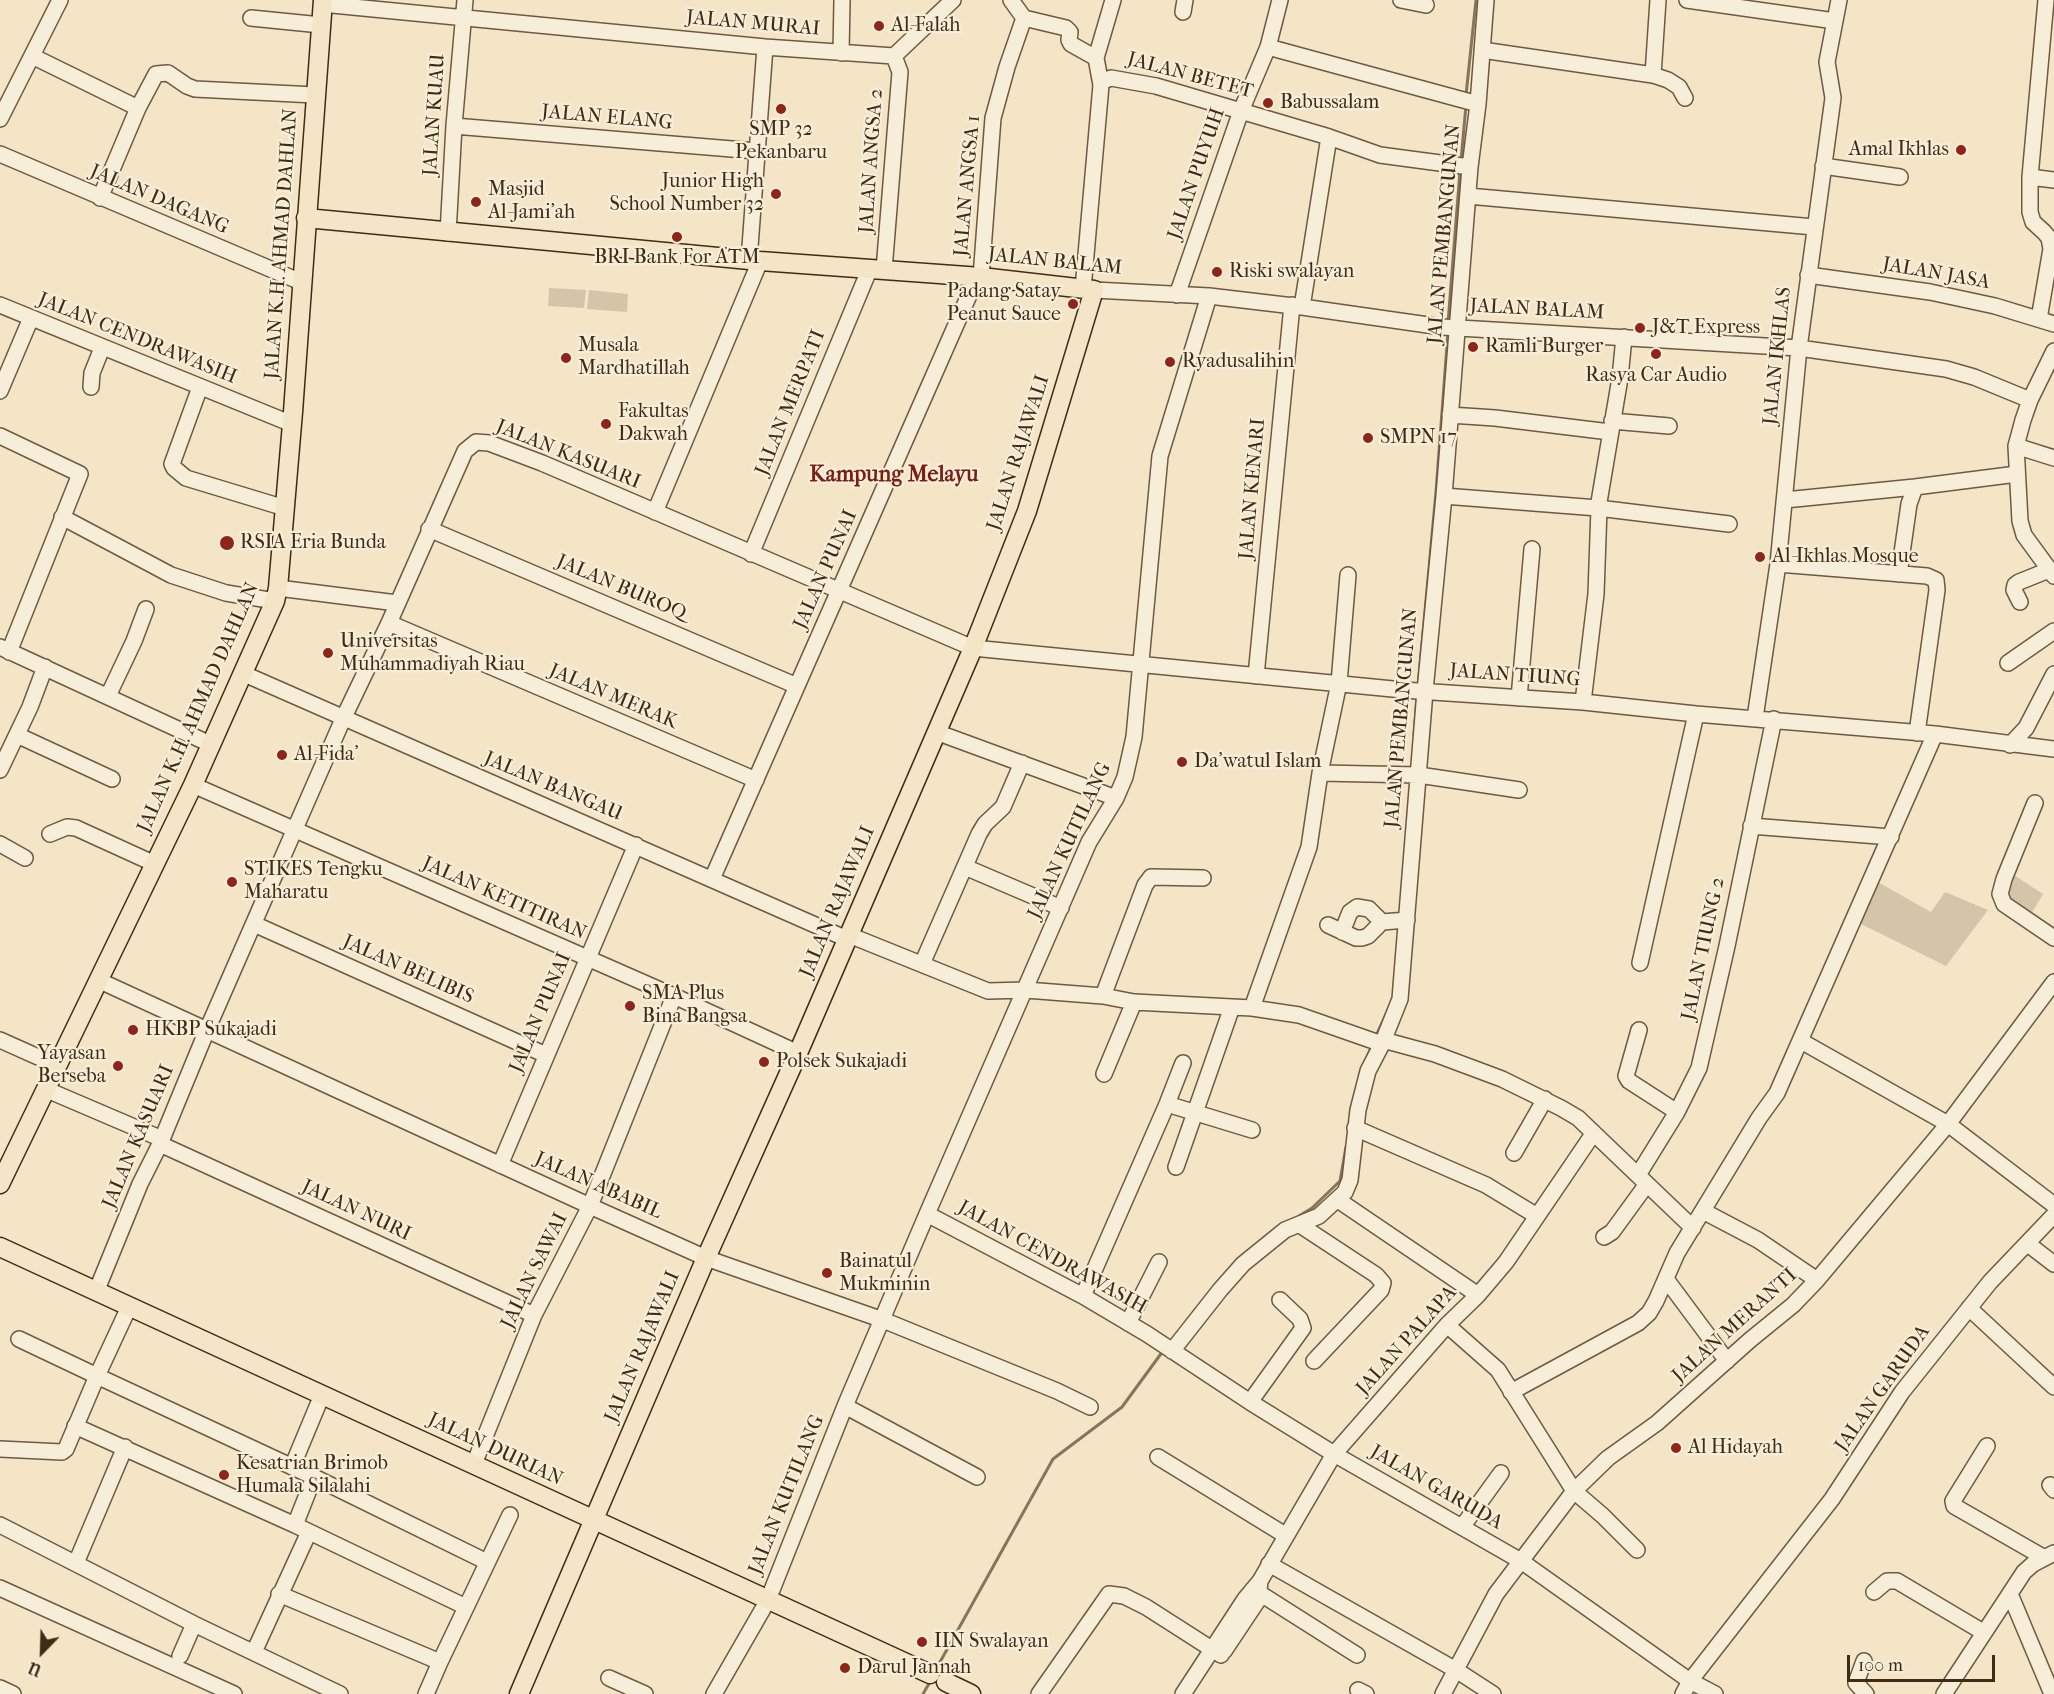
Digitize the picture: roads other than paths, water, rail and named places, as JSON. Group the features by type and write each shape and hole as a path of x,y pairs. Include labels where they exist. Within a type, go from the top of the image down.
{"main road":[{"name":"JALAN K.H. AHMAD DAHLAN","path":"0,1184 193,785 277,595 323,2"},
{"name":"JALAN BALAM","path":"306,218 754,260 979,277 1089,290"},
{"name":"JALAN RAJAWALI","path":"519,1694 706,1258 798,1053 973,648 1027,511 1089,290"},
{"name":"JALAN DURIAN","path":"0,1248 971,1694"}],"street":[{"path":"0,119 60,0"},
{"name":"JALAN KUAU","path":"448,233 454,126 465,0"},
{"path":"841,53 842,0"},
{"path":"894,56 953,0"},
{"path":"1011,0 1024,18 1066,28 1070,32 1071,44 1096,58"},
{"path":"1101,85 1096,58 1113,0"},
{"name":"JALAN PUYUH","path":"1178,295 1241,111 1268,47 1280,0"},
{"path":"1401,0 1426,6"},
{"name":"JALAN PEMBANGUNAN","path":"1171,1351 1243,1264 1290,1227 1319,1216 1345,1192 1350,1180 1359,1103 1368,1071 1396,1010 1401,991 1396,921 1444,496 1450,415 1451,328 1468,196 1472,102 1482,50 1486,0"},
{"path":"1653,75 1658,0"},
{"path":"1687,0 1835,21"},
{"name":"JALAN IKHLAS","path":"1755,718 1778,564 1799,348 1833,98 1827,62 1839,0"},
{"path":"2039,319 2051,249 2049,238 2033,222 2030,212 2030,177 2046,0"},
{"name":"JALAN MURAI","path":"323,2 765,47 894,56"},
{"path":"251,18 321,25"},
{"name":"JALAN ANGSA 1","path":"979,277 993,118 1024,18"},
{"path":"655,512 754,260 756,151 765,47"},
{"path":"1268,47 1472,102"},
{"path":"1482,50 1653,75 1679,87 1685,98"},
{"path":"32,56 138,108"},
{"name":"JALAN ANGSA 2","path":"877,269 900,72 894,56"},
{"path":"100,198 138,108 158,73 175,76 187,86 195,88 315,95"},
{"name":"JALAN BETET","path":"1089,290 1101,85 1103,81 1111,78 1130,80 1329,136 1380,155 1470,167"},
{"name":"JALAN ELANG","path":"454,126 756,151"},
{"name":"JALAN KENARI","path":"1256,676 1297,306 1329,136"},
{"name":"JALAN DAGANG","path":"0,154 302,282"},
{"path":"1822,166 1900,177"},
{"path":"2030,177 2054,180"},
{"path":"1468,196 1814,227"},
{"name":"JALAN MERPATI","path":"751,554 877,269"},
{"name":"JALAN JASA","path":"1808,275 1930,292 1995,306 2054,324"},
{"name":"JALAN PUNAI","path":"712,879 979,277"},
{"name":"JALAN BALAM","path":"1089,290 1209,296 1451,328 1624,336 1799,348 1946,369 1974,377 2030,400"},
{"name":"JALAN KUTILANG","path":"714,1694 768,1600 845,1406 927,1214 1089,842 1116,798 1125,777 1132,746 1160,456 1209,296"},
{"name":"JALAN CENDRAWASIH","path":"0,305 292,424"},
{"path":"0,391 32,318"},
{"path":"1583,702 1596,594 1598,508 1620,378 1624,336"},
{"path":"91,387 92,373 102,348"},
{"path":"2020,602 2014,590 2015,585 2050,565 2024,535 2020,521 2016,446 2022,420 2030,400 2054,351"},
{"path":"200,387 172,464 177,472 186,478 285,508"},
{"path":"1450,415 1611,427 1669,426"},
{"path":"2,442 80,475 4,649 210,744"},
{"name":"JALAN KASUARI","path":"96,1292 140,1184 161,1141 343,719 389,623 465,451 476,442 489,443 542,463 973,648"},
{"path":"2016,446 2054,458"},
{"path":"1785,500 2017,474"},
{"path":"1899,574 1909,504 1915,487"},
{"path":"1444,496 1598,508 1729,524"},
{"path":"62,517 171,575 226,593 397,603"},
{"name":"JALAN BUROQ","path":"429,529 797,686"},
{"path":"1519,698 1532,549"},
{"path":"1778,564 1935,578 1937,582 1917,733"},
{"path":"1252,1008 1309,847 1320,773 1339,683 1348,575"},
{"path":"108,696 134,641 146,609"},
{"name":"JALAN MERAK","path":"389,623 756,780"},
{"path":"2008,663 2054,631"},
{"name":"JALAN TIUNG","path":"973,648 1403,690 1583,702 1935,734 2054,749"},
{"path":"0,770 45,667"},
{"name":"JALAN BANGAU","path":"242,673 712,879 848,937 922,964 980,989 997,992 1026,990 1103,996 1134,1002 1252,1008 1299,1015 1360,1037 1446,1058 1502,1079 1545,1099 1578,1118 1693,1228"},
{"path":"2010,745 2026,728 2054,674"},
{"path":"1640,963 1696,714"},
{"name":"JALAN TIUNG 2","path":"1604,1237 1612,1232 1643,1180 1699,1068 1774,719"},
{"path":"936,732 1116,798"},
{"path":"1511,1392 1638,1323 1649,1313 1677,1252 1759,1118 1777,1093 1935,734"},
{"path":"17,735 112,779"},
{"path":"922,964 982,829 1005,802 1022,763"},
{"name":"JALAN PEMBANGUNAN","path":"1320,773 1411,775"},
{"path":"1411,775 1519,790"},
{"name":"JALAN KETITIRAN","path":"193,785 674,996 798,1053"},
{"path":"2036,803 2000,894 2004,904 2054,938"},
{"path":"1751,826 1891,837"},
{"path":"50,834 67,827 76,828 155,864"},
{"path":"0,844 25,858"},
{"name":"JALAN PUNAI","path":"500,1165 636,845"},
{"path":"965,867 1061,908"},
{"path":"1103,996 1145,885 1151,877 1203,878"},
{"path":"1357,907 1369,909 1396,921 1362,938 1335,928 1357,907"},
{"name":"JALAN BELIBIS","path":"254,924 546,1055"},
{"name":"JALAN ABABIL","path":"98,980 706,1258 883,1320 1057,1390 1090,1407"},
{"name":"JALAN MERANTI","path":"1443,1694 1496,1594 1574,1491 1608,1458 1657,1423 1793,1305 1817,1280 1948,1125 2054,982"},
{"name":"JALAN SAWAI","path":"474,1464 534,1315 590,1206 674,996"},
{"path":"1104,1074 1134,1002"},
{"path":"1176,1167 1232,1007"},
{"path":"1639,1030 1626,1076 1629,1081 1677,1112"},
{"path":"0,1040 56,1065"},
{"path":"1801,1041 1948,1125 2054,1205"},
{"path":"1083,1296 1183,1063"},
{"name":"JALAN NURI","path":"45,1089 534,1315"},
{"path":"1514,1153 1545,1099"},
{"path":"1167,1104 1252,1130"},
{"path":"1355,1128 1486,1185 1537,1216"},
{"name":"JALAN PALAPA","path":"1195,1694 1217,1652 1258,1588 1285,1535 1334,1454 1447,1325 1478,1295 1506,1262 1593,1134"},
{"path":"1338,1200 1478,1295"},
{"path":"1703,1211 1758,1240 1817,1280"},
{"name":"JALAN CENDRAWASIH","path":"927,1214 1083,1296 1156,1341"},
{"name":"JALAN GARUDA","path":"1687,1688 1832,1499 1902,1392 1990,1282 2054,1215"},
{"path":"1300,1225 1376,1275 1383,1283 1381,1290 1314,1361"},
{"path":"2028,1244 2054,1264"},
{"path":"1128,1323 1159,1262"},
{"path":"1666,1279 1726,1361"},
{"path":"1250,1402 1303,1328 1300,1319 1280,1300"},
{"path":"0,1449 62,1452 66,1449 129,1307"},
{"path":"1969,1308 2054,1387"},
{"path":"1447,1325 1498,1370 1574,1491 1637,1550"},
{"path":"19,1339 314,1477 487,1562"},
{"name":"JALAN GARUDA","path":"1156,1341 1334,1454 1521,1561 1687,1688 1715,1694"},
{"path":"292,1467 322,1395"},
{"name":"JALAN KUTILANG","path":"845,1406 977,1477"},
{"path":"75,1426 302,1528 466,1607"},
{"path":"1987,1446 1953,1501 1954,1506 2049,1555"},
{"path":"76,1563 125,1447"},
{"path":"1158,1457 1285,1535"},
{"path":"1462,1527 1501,1473"},
{"path":"254,1652 279,1594 302,1528 314,1477"},
{"path":"426,1694 510,1515"},
{"path":"0,1525 254,1652 314,1689 340,1694"},
{"path":"1944,1694 2024,1572 2049,1555"},
{"path":"1269,1564 1456,1670 1493,1694"},
{"path":"1875,1592 1887,1581 1897,1581 1983,1632"},
{"path":"0,1588 177,1662 234,1694"},
{"path":"1258,1588 1357,1655"},
{"path":"2010,1593 2048,1687"},
{"path":"279,1594 440,1662"},
{"path":"1039,1694 1110,1594 1124,1596 1146,1607 1217,1652"},
{"path":"177,1662 194,1624"},
{"name":"JALAN PALAPA","path":"1183,1694 1217,1652"},
{"path":"1864,1661 1856,1683 1866,1694"},
{"path":"609,1678 645,1694"},
{"path":"0,1688 13,1694"}],"waterway":[{"path":"1466,95 1476,0"},
{"path":"1461,161 1466,105"},
{"path":"1448,323 1460,171"},
{"path":"1418,687 1448,332"},
{"path":"1414,735 1417,697"},
{"path":"1376,1036 1388,1010"},
{"path":"1363,1067 1372,1045"},
{"path":"1299,1216 1312,1208 1340,1181 1346,1147"},
{"path":"935,1671 1053,1459 1122,1407 1163,1351"},
{"path":"923,1694 931,1680"}],"place":[{"name":"Al-Falah","path":"879,26"},
{"name":"Babussalam","path":"1268,103"},
{"name":"SMP 32 Pekanbaru","path":"781,109"},
{"name":"Amal Ikhlas","path":"1961,150"},
{"name":"Junior High School Number 32","path":"776,194"},
{"name":"Masjid Al-Jami'ah","path":"476,202"},
{"name":"BRI Bank For ATM","path":"677,237"},
{"name":"Riski swalayan","path":"1217,272"},
{"name":"Padang Satay Peanut Sauce","path":"1073,304"},
{"name":"J&T Express","path":"1640,328"},
{"name":"Ramli Burger","path":"1473,347"},
{"name":"Rasya Car Audio","path":"1656,354"},
{"name":"Musala Mardhatillah","path":"566,358"},
{"name":"Ryadusalihin","path":"1170,362"},
{"name":"Fakultas Dakwah","path":"606,424"},
{"name":"SMPN 17","path":"1368,438"},
{"name":"RSIA Eria Bunda","path":"227,543"},
{"name":"Al-Ikhlas Mosque","path":"1760,557"},
{"name":"Universitas Muhammadiyah Riau","path":"328,653"},
{"name":"Al-Fida'","path":"282,755"},
{"name":"Da'watul Islam","path":"1182,762"},
{"name":"STIKES Tengku Maharatu","path":"232,882"},
{"name":"SMA Plus Bina Bangsa","path":"630,1006"},
{"name":"HKBP Sukajadi","path":"133,1030"},
{"name":"Polsek Sukajadi","path":"764,1062"},
{"name":"Yayasan Berseba","path":"118,1066"},
{"name":"Bainatul Mukminin","path":"827,1273"},
{"name":"Al Hidayah","path":"1676,1448"},
{"name":"Kesatrian Brimob Humala Silalahi","path":"224,1475"},
{"name":"IIN Swalayan","path":"922,1642"},
{"name":"Darul Jannah","path":"845,1668"}],"district":[{"name":"Kampung Melayu","path":"894,476"}]}
